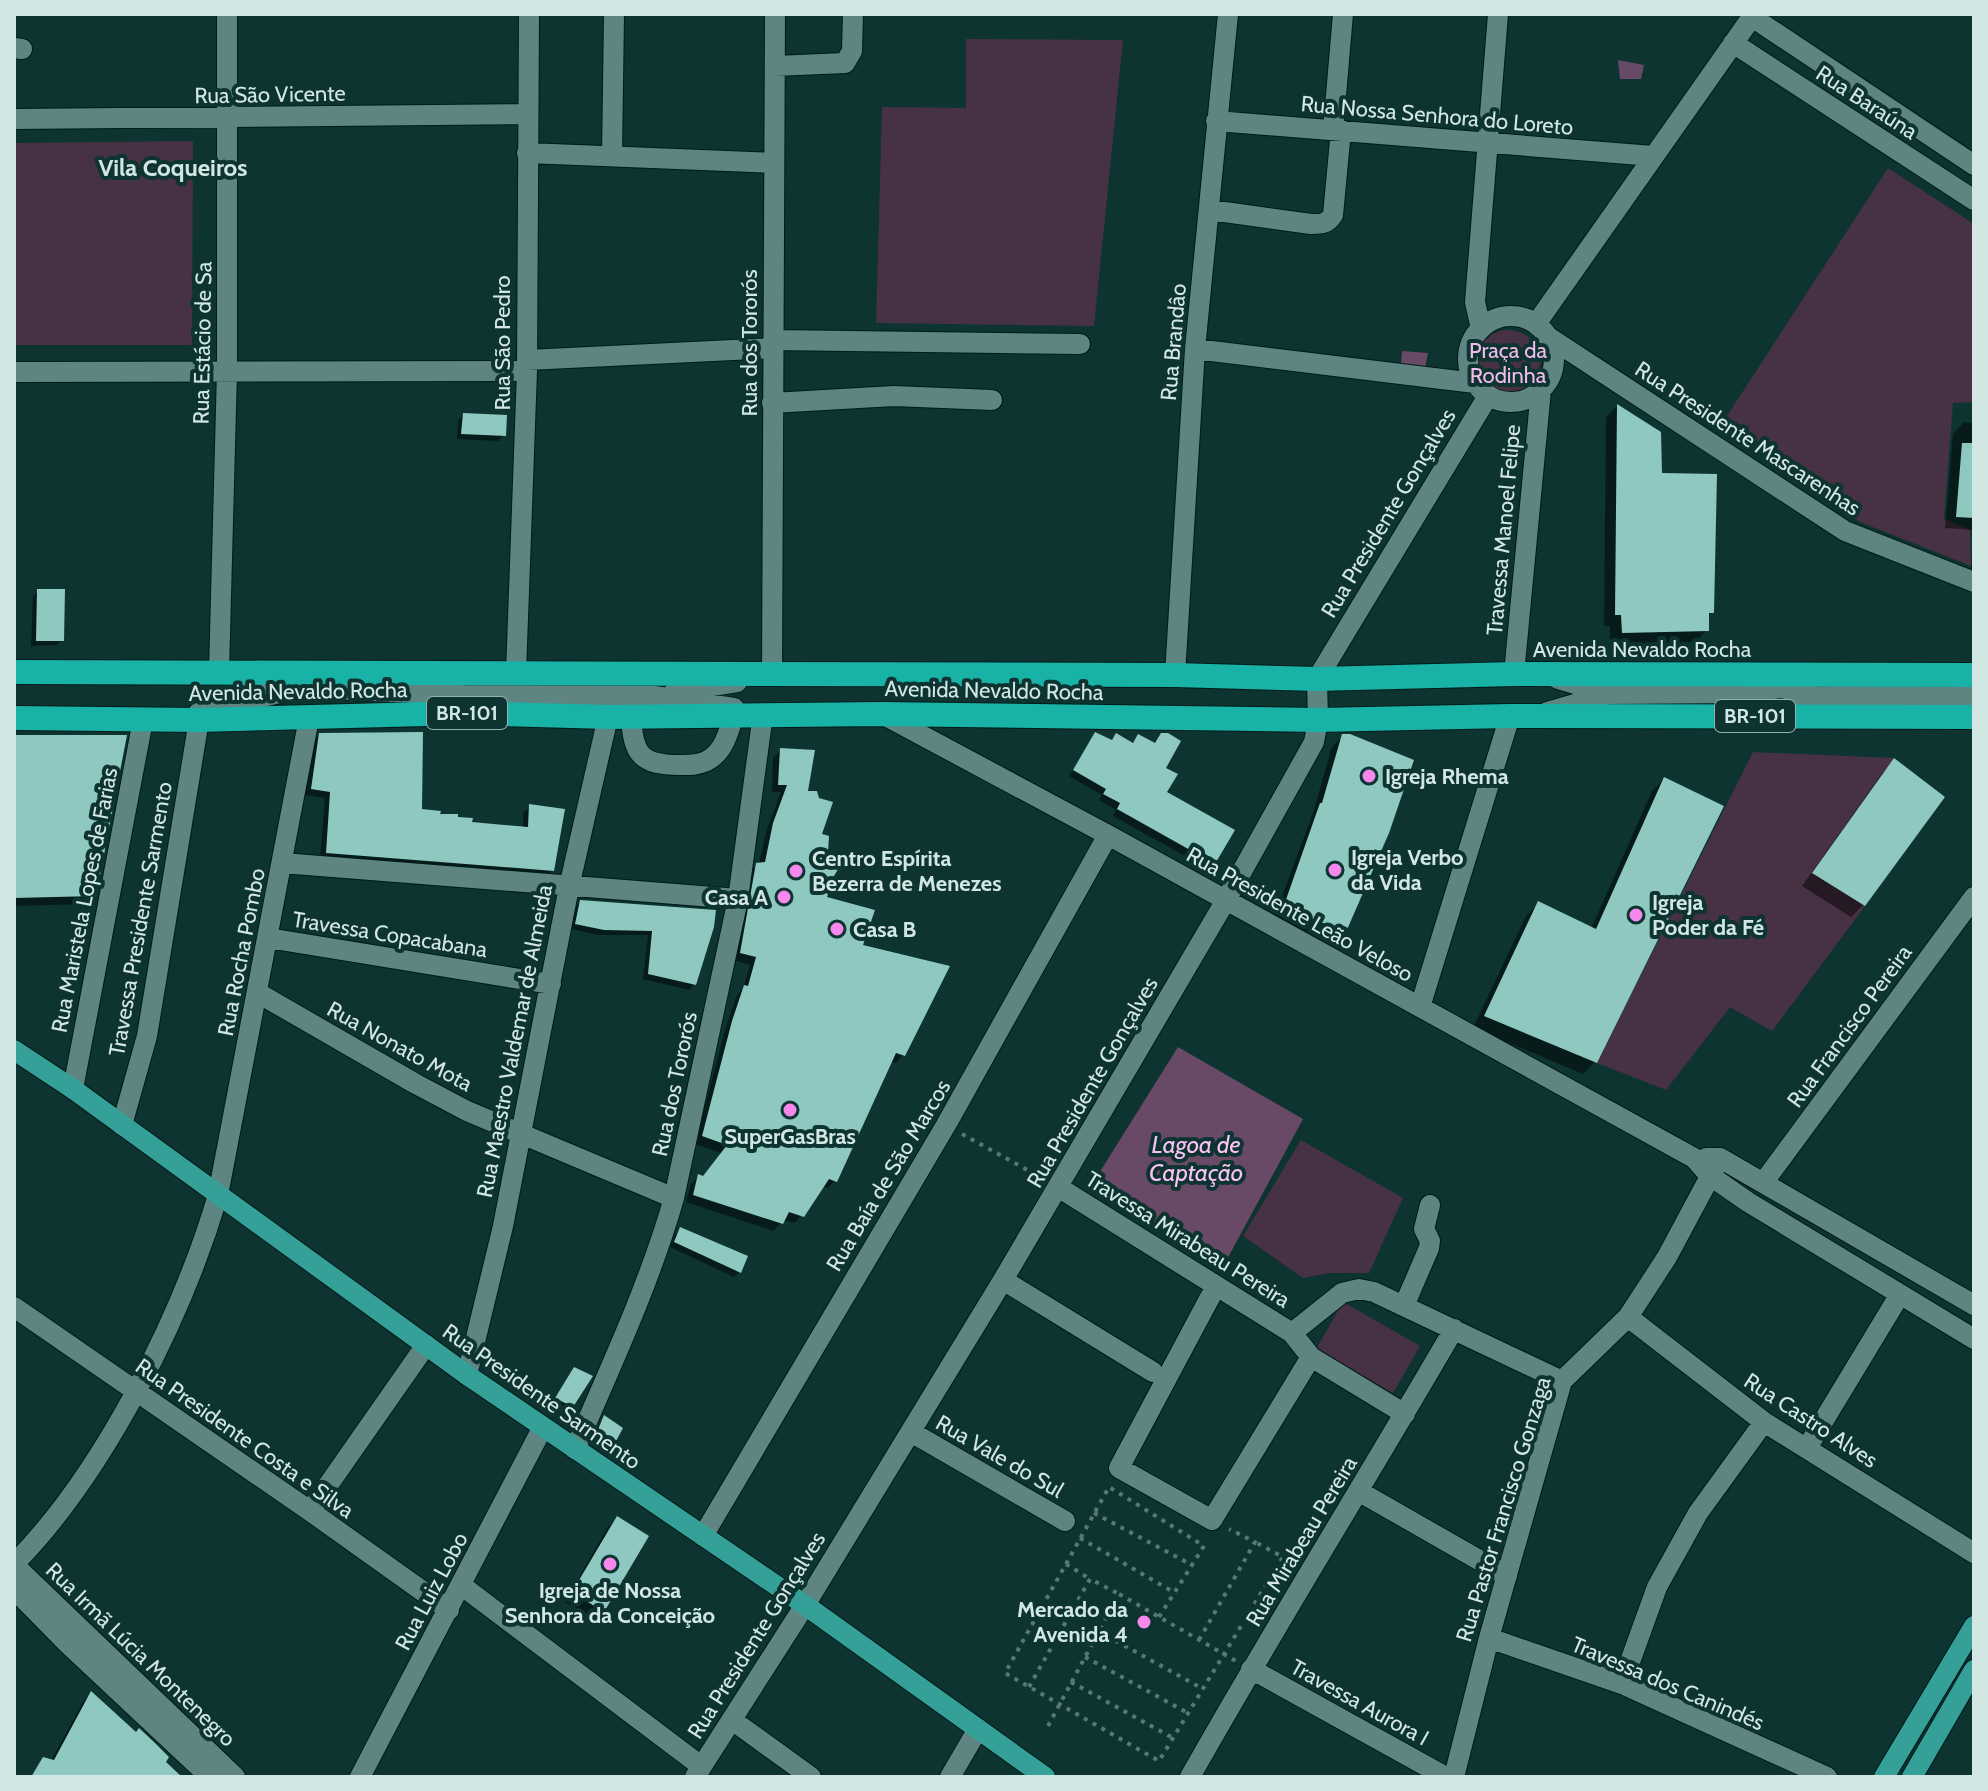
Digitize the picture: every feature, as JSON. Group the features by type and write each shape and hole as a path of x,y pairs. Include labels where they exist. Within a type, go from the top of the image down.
{"highway":[{"name":"Avenida Nevaldo Rocha","path":"14,672 1175,675 1317,679 1514,674 1974,675"},
{"name":"Avenida Nevaldo Rocha","path":"14,718 199,720 464,713 620,716 882,714 1318,720 1510,716 1974,717"}],"main road":[{"name":"Rua Presidente Sarmento","path":"14,1050 73,1089 467,1375 805,1605 1045,1777"},
{"path":"1884,1777 1974,1626"},
{"path":"1912,1777 1974,1670"}],"street":[{"name":"Rua Estácio de Sa","path":"219,672 227,371 227,14"},
{"name":"Rua São Pedro","path":"516,673 527,365 529,14"},
{"path":"612,156 614,14"},
{"name":"Rua dos Tororós","path":"775,14 772,403 779,673"},
{"path":"775,66 845,63 852,51 853,14"},
{"name":"Rua Brandâo","path":"1175,675 1195,349 1228,14"},
{"path":"1210,210 1311,224 1323,224 1333,215 1343,14"},
{"path":"1481,329 1475,302 1498,14"},
{"path":"1542,330 1653,156 1753,15"},
{"name":"Rua Baraúna","path":"1753,15 1974,165"},
{"name":"Rua Baraúna","path":"1733,43 1974,200"},
{"name":"Rua São Vicente","path":"14,119 527,114"},
{"name":"Rua Nossa Senhora do Loreto","path":"1216,121 1653,156"},
{"path":"527,153 774,163"},
{"path":"1195,349 1482,389 1501,401 1516,402 1541,390 1550,378 1554,364 1553,350 1542,330 1513,316 1501,317 1481,329 1469,349 1468,361 1482,389"},
{"name":"Rua Presidente Mascarenhas","path":"1542,330 1845,531 1974,582"},
{"path":"14,372 527,365 772,344 1080,344"},
{"name":"Rua Presidente Gonçalves","path":"698,1771 911,1432 1226,900 1314,742 1318,720 1317,679 1482,389"},
{"name":"Travessa Manoel Felipe","path":"1514,674 1541,390"},
{"path":"772,403 894,396 992,400"},
{"path":"173,672 299,688 463,695 654,696 770,714"},
{"path":"654,696 779,673"},
{"path":"1541,674 1609,694"},
{"path":"173,720 299,688"},
{"path":"1536,716 1609,694 1745,693 1782,688 1814,696 1974,697"},
{"name":"Rua dos Tororós","path":"575,1449 638,1303 674,1198 738,899 770,714"},
{"name":"Rua Presidente Leão Veloso","path":"882,714 1694,1158 1763,1183 1974,1305"},
{"path":"620,716 645,760 657,765 699,764 711,758 721,748 734,715"},
{"name":"Rua Maestro Valdemar de Almeida","path":"467,1375 503,1226 569,887 620,716"},
{"path":"1420,1007 1510,716"},
{"name":"Rua Rocha Pombo","path":"14,1564 71,1497 136,1392 196,1261 218,1195 309,718"},
{"name":"Rua Maristela Lopes de Farias","path":"73,1089 143,720"},
{"name":"Travessa Presidente Sarmento","path":"122,1125 147,1036 199,720"},
{"name":"Rua Baía de São Marcos","path":"703,1536 946,1125 1108,835"},
{"path":"282,863 738,899"},
{"name":"Rua Francisco Pereira","path":"1763,1183 1974,897"},
{"name":"Travessa Copacabana","path":"268,938 551,984"},
{"name":"Rua Nonato Mota","path":"258,993 416,1084 521,1135 674,1198"},
{"name":"Rua Presidente Leão Veloso","path":"1715,1167 1748,1202 1974,1339"},
{"name":"Rua Pastor Francisco Gonzaga","path":"1454,1777 1489,1638 1562,1381 1628,1317 1667,1257 1715,1167"},
{"name":"Travessa Mirabeau Pereira","path":"1058,1187 1292,1333 1311,1357 1405,1414"},
{"path":"1404,1306 1429,1248 1430,1241 1424,1229 1430,1205"},
{"path":"1003,1280 1153,1372"},
{"path":"1216,1286 1119,1468 1212,1520 1311,1357"},
{"name":"Travessa Mirabeau Pereira","path":"1292,1333 1333,1299 1350,1290 1366,1290 1562,1381"},
{"path":"1807,1448 1899,1296"},
{"name":"Rua Presidente Costa e Silva","path":"14,1307 449,1610"},
{"name":"Rua Castro Alves","path":"1628,1317 1764,1422 1974,1553"},
{"name":"Rua Mirabeau Pereira","path":"1190,1777 1454,1329"},
{"path":"310,1511 426,1345"},
{"path":"1622,1684 1657,1587 1698,1513 1764,1422"},
{"name":"Rua Luiz Lobo","path":"360,1777 543,1427"},
{"name":"Rua Vale do Sul","path":"911,1432 1065,1521"},
{"path":"1360,1492 1507,1576"},
{"name":"Rua Irmã Lúcia Montenegro","path":"14,1564 235,1777"},
{"path":"461,1585 698,1771"},
{"name":"Rua Irmã Lúcia Montenegro","path":"14,1589 78,1654 210,1777"},
{"name":"Travessa dos Canindés","path":"1489,1638 1622,1684 1827,1777"},
{"name":"Travessa Aurora I","path":"1251,1669 1446,1777"},
{"path":"732,1720 811,1777"},
{"path":"950,1777 978,1729"}],"path":[{"path":"946,1125 1058,1187"},
{"path":"1159,1617 1204,1546 1193,1540 1109,1487 1005,1673 1159,1761 1283,1557 1212,1520 1193,1540"},
{"path":"1094,1513 1192,1565"},
{"path":"1080,1538 1175,1593"},
{"path":"1199,1640 1255,1542"},
{"path":"1066,1564 1251,1669"},
{"path":"1029,1687 1090,1579"},
{"path":"1048,1726 1119,1594"},
{"path":"1098,1631 1203,1689"},
{"path":"1085,1657 1188,1713"},
{"path":"1071,1682 1173,1738"}],"green space":[{"path":"966,39 1123,40 1094,326 876,323 882,107 966,108"},
{"path":"193,141 192,345 14,345 14,143"},
{"path":"1888,168 1974,224 1974,402 1953,403 1944,519 1970,530 1971,566 1860,522 1721,425"},
{"name":"Praça da Rodinha","path":"1508,330 1526,336 1534,344 1540,362 1534,380 1526,388 1508,394 1490,388 1482,380 1476,362 1482,344 1490,336"},
{"path":"1753,752 1894,758 1812,873 1865,906 1772,1031 1730,1007 1666,1090 1597,1063"},
{"path":"1301,1140 1403,1198 1369,1273 1329,1273 1303,1278 1243,1236"},
{"path":"1343,1302 1420,1346 1393,1393 1316,1349"}],"water":[{"path":"1618,60 1644,65 1641,79 1620,79"},
{"path":"1402,351 1428,353 1425,368 1401,364"},
{"name":"Lagoa de Captação","path":"1178,1047 1303,1119 1225,1263 1091,1186"}],"building":[{"path":"1617,404 1661,432 1662,473 1717,474 1714,613 1709,613 1709,631 1622,633 1621,615 1615,615"},
{"path":"463,413 507,415 506,436 461,434"},
{"path":"1962,443 1974,443 1974,518 1956,517"},
{"path":"37,589 65,589 64,641 36,641"},
{"path":"423,732 422,809 441,811 440,814 458,814 458,817 473,818 472,822 528,827 529,804 565,809 554,871 326,853 330,792 311,789 319,733"},
{"path":"1095,732 1112,740 1116,733 1133,743 1138,734 1155,743 1161,733 1168,733 1181,741 1166,768 1178,774 1167,792 1235,830 1215,864 1117,809 1120,803 1103,794 1106,789 1073,770"},
{"path":"1342,734 1350,734 1414,760 1389,833 1346,932 1283,908 1322,803"},
{"path":"14,735 127,735 96,896 14,898"},
{"path":"780,748 815,750 808,791 817,791 819,798 833,802 822,834 829,836 828,852 840,854 840,866 827,897 875,910 863,945 950,966 905,1056 896,1053 837,1182 829,1179 804,1217 789,1212 783,1224 693,1195 698,1174 703,1176 727,1145 702,1136 732,1021 744,985 748,986 756,957 740,953 756,863 765,862 773,823 787,785 778,785"},
{"path":"1894,758 1945,797 1865,906 1812,873"},
{"name":"Igreja Poder da Fé","path":"1664,777 1724,806 1597,1063 1484,1016 1538,901 1596,929"},
{"path":"580,900 716,910 714,927 696,985 648,974 652,931 604,930 575,924"},
{"path":"680,1227 748,1256 741,1273 674,1242"},
{"path":"574,1367 593,1376 573,1407 555,1398"},
{"path":"604,1415 623,1428 614,1445 597,1432"},
{"name":"Igreja de Nossa Senhora da Conceição","path":"617,1516 649,1536 604,1612 572,1592"},
{"path":"91,1691 136,1732 139,1728 155,1743 169,1757 166,1762 182,1777 31,1777 43,1757 54,1760"}],"place":[{"name":"Igreja Rhema","path":"1369,776"},
{"name":"Igreja Verbo da Vida","path":"1335,870"},
{"name":"Centro Espírita Bezerra de Menezes","path":"796,871"},
{"name":"Casa A","path":"784,897"},
{"name":"Igreja Poder da Fé","path":"1636,915"},
{"name":"Casa B","path":"837,929"},
{"name":"SuperGasBras","path":"790,1110"},
{"name":"Igreja de Nossa Senhora da Conceição","path":"610,1564"},
{"name":"Mercado da Avenida 4","path":"1144,1622"}],"district":[{"name":"Vila Coqueiros","path":"173,168"}]}
